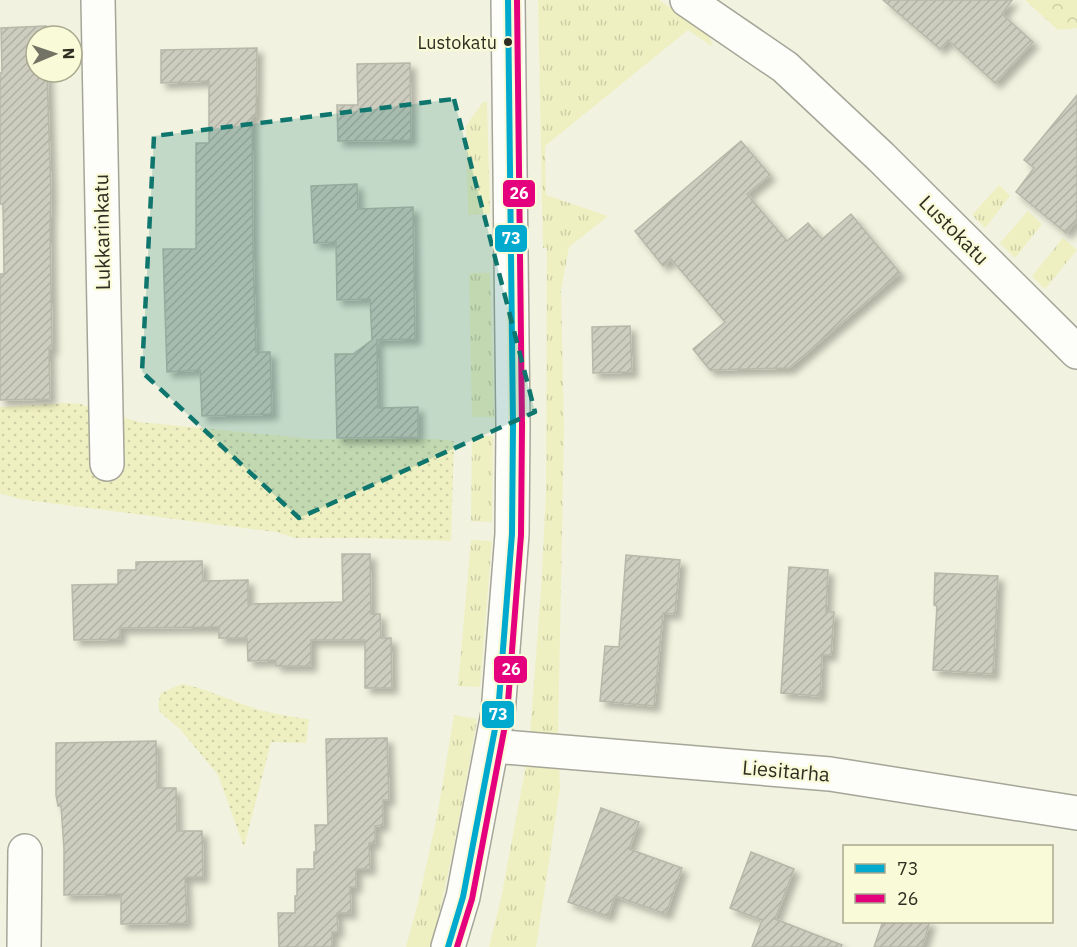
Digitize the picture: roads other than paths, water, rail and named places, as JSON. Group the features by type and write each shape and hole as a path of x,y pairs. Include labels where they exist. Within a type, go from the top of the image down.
{"street":[{"name":"Lukkarinkatu","path":"98,0 107,464"},
{"path":"448,947 463,897 493,746 498,712 512,534 513,425 508,0"},
{"name":"Lustokatu","path":"687,0 785,67 881,157 1077,352"},
{"name":"Liesitarha","path":"493,746 830,774 1077,813"},
{"path":"24,947 25,851"}],"place":[{"name":"Lustokatu","path":"508,42"}]}
